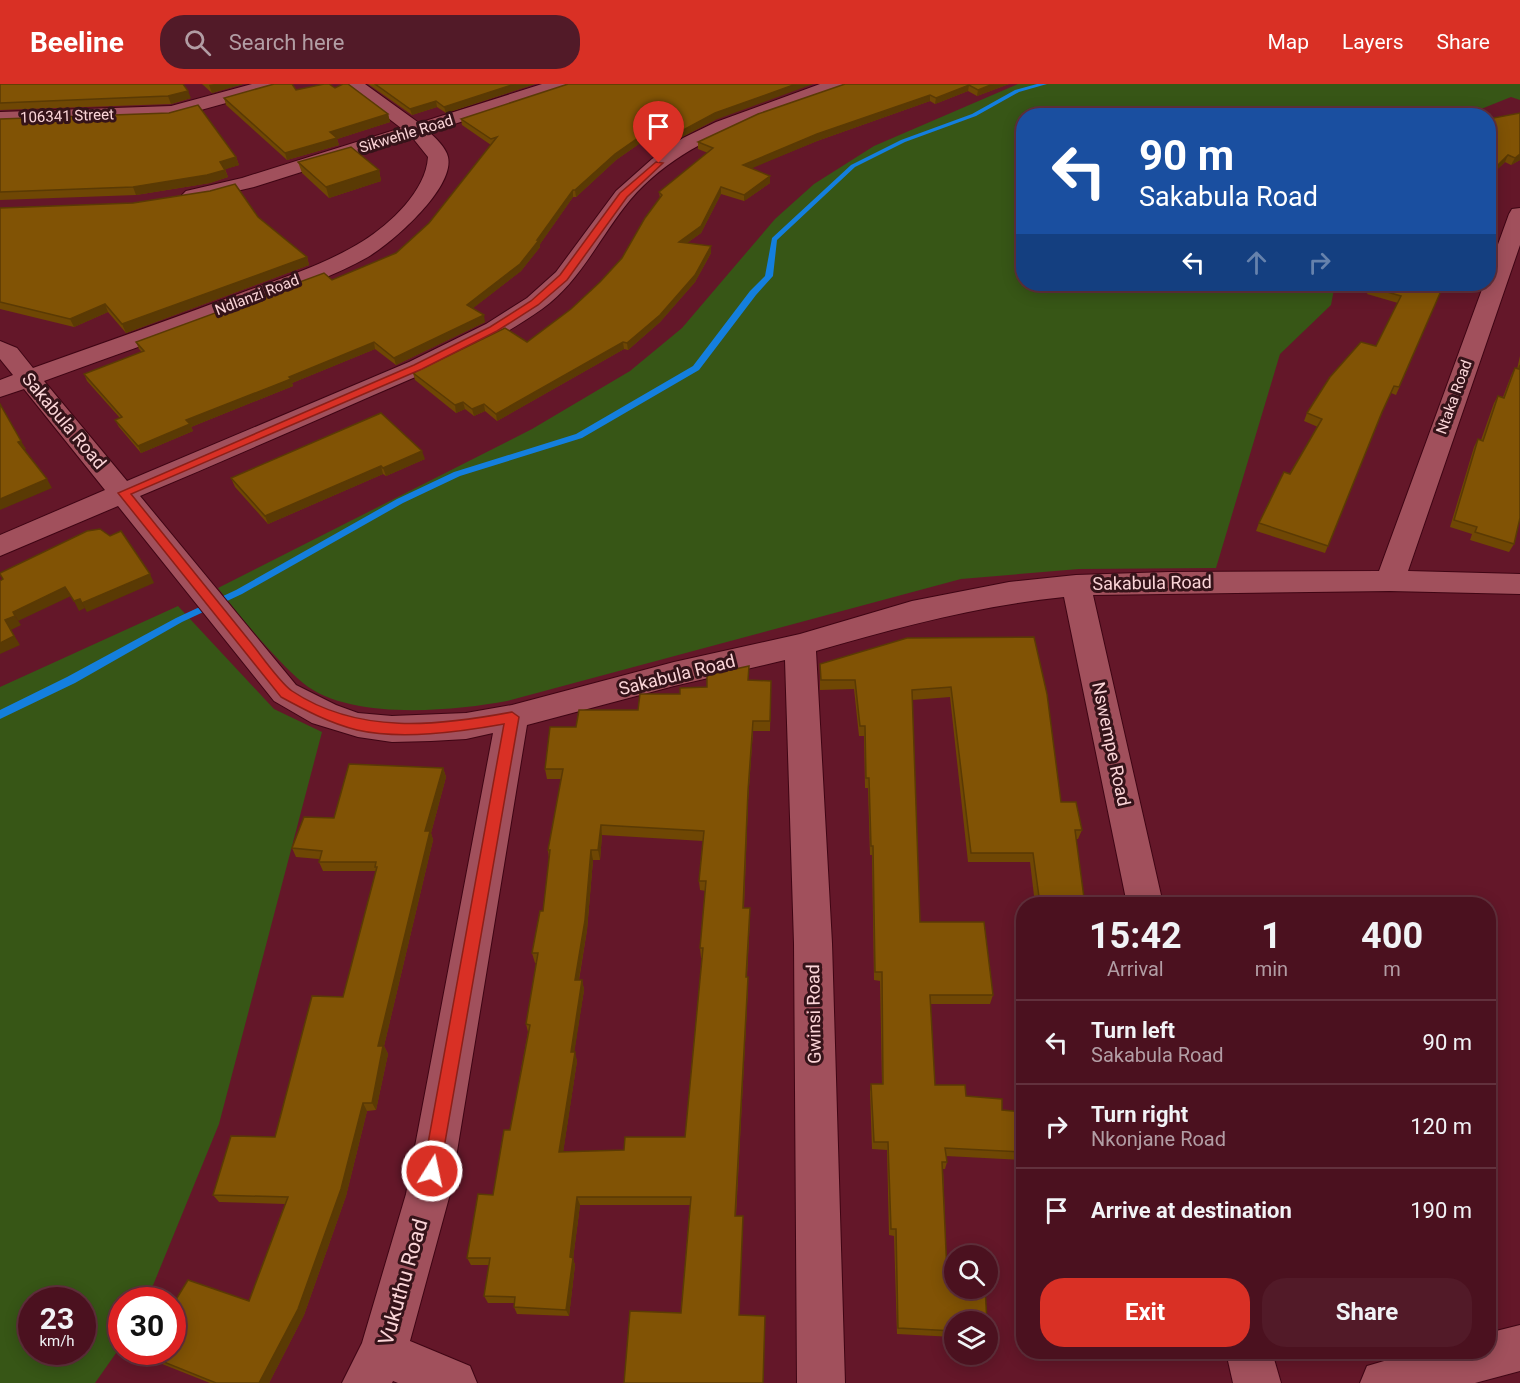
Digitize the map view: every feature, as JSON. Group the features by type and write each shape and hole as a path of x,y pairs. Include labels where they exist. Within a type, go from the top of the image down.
{"street":[{"name":"106341 Street","path":"0,118 172,112 273,84"},
{"path":"353,84 417,131"},
{"name":"Sikwehle Road","path":"176,199 247,183 561,84"},
{"path":"0,546 407,372 494,329 535,303 564,278 624,195 659,163 690,142 723,126 837,84"},
{"name":"Ndlanzi Road","path":"0,389 288,283 346,259 372,245 394,228 420,198 435,176 439,159 433,147 417,131"},
{"name":"Ntaka Road","path":"1496,282 1520,214"},
{"name":"Ntaka Road","path":"1390,581 1493,291"},
{"name":"Sakabula Road","path":"0,348 8,353 124,493 178,563 285,693 324,714 358,725 392,729 466,726 512,717 674,674 800,645 912,612 1009,592 1076,585 1250,580 1520,584"},
{"name":"Nswempe Road","path":"1076,585 1143,897"},
{"name":"Gwinsi Road","path":"800,645 813,943 821,1383"},
{"name":"Vukuthu Road","path":"374,1368 428,1194 512,717"},
{"path":"1496,1354 1520,1348"},
{"path":"1251,1359 1257,1383"},
{"path":"1384,1383 1477,1359"},
{"path":"374,1368 453,1383"}],"green space":[{"path":"1018,84 1520,84 1520,100 1511,97 1484,108 1016,108 1016,291 1334,291 1331,305 1280,354 1216,568 1079,569 961,579 507,701 431,710 374,708 347,703 323,695 303,683 281,662 247,625 218,588 532,429 630,371 682,328 775,219 814,184 874,146"},
{"path":"178,606 274,709 322,732 219,1124 152,1287 108,1287 108,1364 95,1383 0,1383 0,687"}],"building":[{"path":"0,84 183,84 188,91 168,96 0,103"},
{"path":"274,84 292,84 296,90 324,84 335,88 348,84 388,114 330,132 337,138 285,153 224,98"},
{"path":"375,84 515,84 444,107 436,101 410,109"},
{"path":"568,84 796,84 715,113 676,134 655,126 615,154 573,190 520,264 467,305 484,315 394,358 374,342 289,377 291,379 186,420 190,424 138,446 115,420 122,417 84,374 144,351 136,342 324,273 332,280 396,253 429,223 497,137 491,139 461,119"},
{"path":"845,84 993,84 978,90 969,85 936,98 930,95 817,134 743,165 770,176 744,195 721,187 701,226 679,242 711,246 695,275 660,315 627,343 623,342 496,414 484,404 472,409 463,402 455,405 413,373 505,328 527,342 571,309 622,258 645,218 662,195 659,192 713,148 698,142 758,114"},
{"path":"198,105 236,157 220,162 225,170 133,187 0,192 0,119 169,113"},
{"path":"1520,113 1520,154 1515,158 1508,155 1496,167 1496,118"},
{"path":"351,147 379,170 326,187 298,162"},
{"path":"235,184 258,217 307,257 122,324 105,304 70,319 0,302 0,208 133,203 210,191"},
{"path":"1384,291 1441,291 1399,387 1394,386 1382,412 1328,546 1259,523 1284,472 1290,474 1322,419 1307,413 1330,377 1361,342 1376,346 1401,296"},
{"path":"1520,365 1520,518 1514,544 1475,532 1477,527 1454,520 1478,439 1483,441 1498,396 1504,398 1515,368 1519,369"},
{"path":"0,404 21,441 18,442 47,479 0,499"},
{"path":"381,413 422,451 383,468 381,466 265,516 231,478"},
{"path":"100,529 110,536 121,531 150,574 82,603 80,599 74,601 65,587 13,612 15,616 5,620 14,636 0,643 0,581 3,579 0,573 87,531"},
{"path":"1034,637 1047,694 1061,802 1076,802 1082,830 1075,830 1084,897 1039,897 1033,853 971,853 951,687 912,690 920,922 984,922 993,995 930,995 935,1085 965,1085 966,1096 1002,1099 1002,1110 1016,1111 1016,1152 945,1148 947,1162 942,1162 946,1245 944,1299 986,1299 986,1311 944,1311 944,1330 898,1328 896,1229 891,1229 888,1142 874,1142 871,1084 883,1084 882,972 875,972 873,846 871,846 869,778 866,778 865,726 860,726 855,680 821,680 820,664 907,638"},
{"path":"749,666 748,680 771,681 770,721 753,721 748,791 743,908 750,908 746,977 748,977 735,1216 743,1216 739,1315 765,1316 763,1383 624,1383 630,1311 681,1313 691,1197 577,1197 570,1257 573,1258 566,1310 514,1307 515,1297 484,1296 490,1258 467,1258 478,1194 493,1195 504,1130 510,1130 530,1025 526,1024 538,953 532,953 540,911 543,911 550,850 548,850 563,769 545,769 550,727 576,727 579,710 638,710 640,694 680,694 680,688 707,687 707,675","holes":["601,825 704,831 699,881 706,881 700,948 703,948 685,1137 625,1137 624,1150 559,1152 575,1052 571,1052 582,980 575,980 585,920 591,850 598,850"]},
{"path":"349,764 443,768 425,831 430,831 378,1046 383,1046 372,1103 363,1103 341,1189 298,1309 259,1383 216,1383 171,1365 186,1365 186,1287 184,1287 188,1280 249,1301 288,1197 213,1195 231,1136 275,1137 312,996 343,997 377,867 375,867 376,862 319,862 322,851 292,848 304,817 334,818"}],"waterway":[{"path":"0,715 71,680 179,620 239,592 400,501 457,474 579,436 696,368 753,293 769,276 774,239 853,166 903,141 974,115 1017,91 1044,84"}],"route":[{"path":"432,1171 512,717 466,726 392,729 358,725 324,714 285,693 206,594 178,563 124,493 418,367 494,329 535,303 564,278 624,195 659,163"}]}
